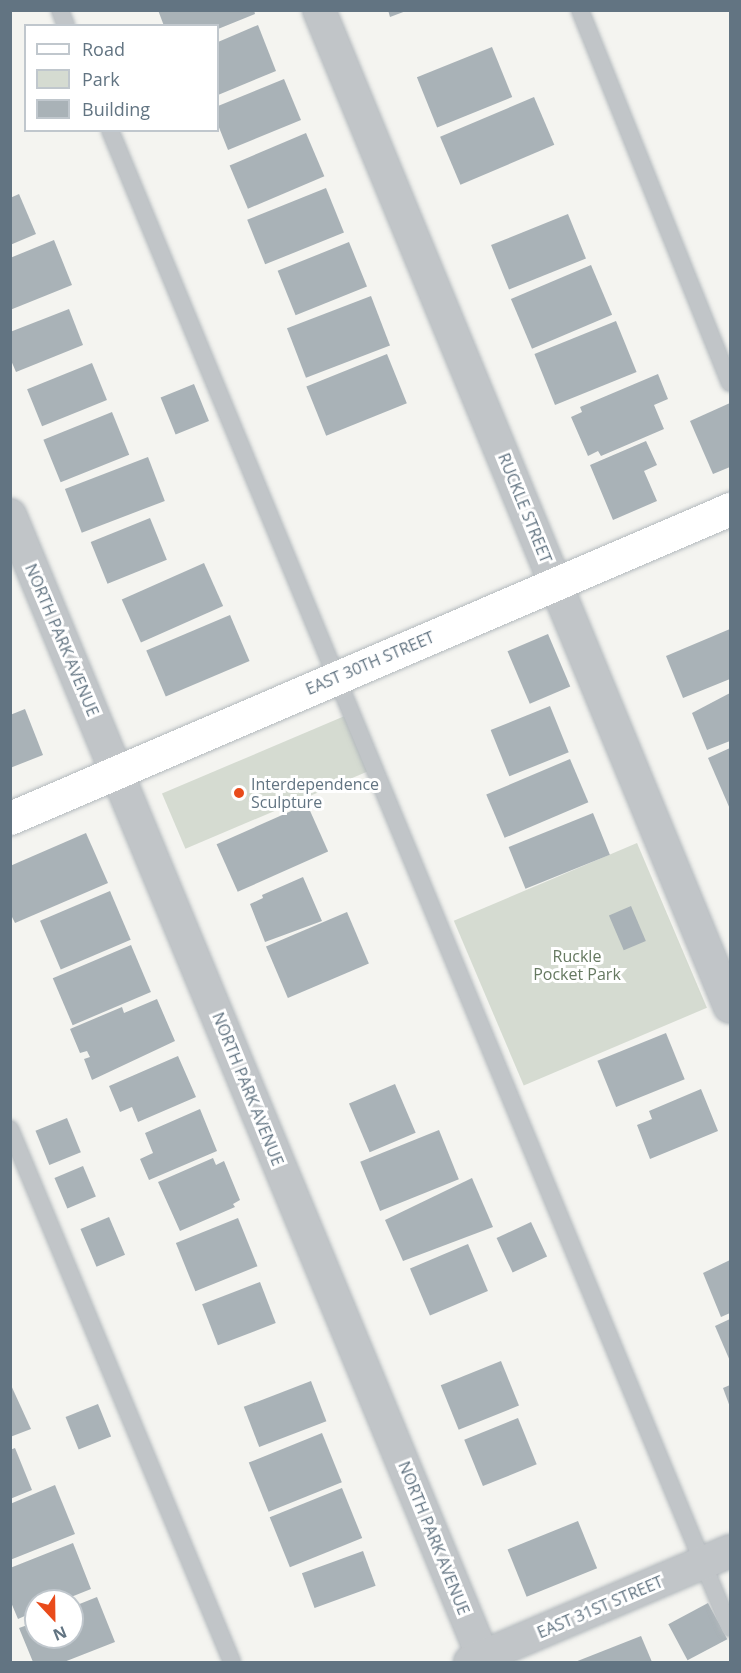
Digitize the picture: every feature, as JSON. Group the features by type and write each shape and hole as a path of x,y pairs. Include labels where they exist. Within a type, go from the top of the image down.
{"main road":[{"name":"EAST 30TH STREET","path":"10,818 730,509"}],"street":[{"name":"RUCKLE STREET","path":"319,10 730,1006"},
{"name":"NORTH PARK AVENUE","path":"10,515 118,773 479,1661"},
{"name":"EAST 31ST STREET","path":"479,1661 717,1557"}],"lane":[{"path":"580,10 730,383"},
{"path":"111,132 338,677 717,1557 730,1628"},
{"path":"10,1129 232,1662"}],"green space":[{"path":"347,715 370,770 185,849 162,794"},
{"name":"Ruckle Pocket Park","path":"637,843 707,1008 524,1086 454,921"}],"building":[{"path":"158,10 254,10 255,14 219,29 219,24 163,24"},
{"path":"388,10 406,10 406,11 390,17"},
{"path":"258,25 276,71 219,95 219,42"},
{"path":"492,47 512,97 437,127 417,77"},
{"path":"284,79 301,120 228,150 219,128 219,106"},
{"path":"534,97 554,145 460,185 440,137"},
{"path":"306,133 324,176 248,209 230,165"},
{"path":"326,188 344,233 265,264 247,220"},
{"path":"19,194 36,234 10,245 10,198"},
{"path":"568,214 586,259 509,290 491,245"},
{"path":"54,240 72,285 10,310 10,258"},
{"path":"349,242 367,287 296,315 278,271"},
{"path":"591,265 612,315 532,349 511,299"},
{"path":"371,296 390,345 306,378 287,328"},
{"path":"69,309 83,345 16,372 10,358 10,332"},
{"path":"616,321 637,372 555,405 534,354"},
{"path":"387,354 407,403 326,436 306,387"},
{"path":"92,363 107,400 42,426 27,389"},
{"path":"658,374 668,399 654,405 664,429 601,456 598,451 588,456 571,417 582,412 580,407"},
{"path":"194,384 209,421 176,435 161,397"},
{"path":"730,403 730,467 713,474 690,421"},
{"path":"112,412 129,455 61,482 43,440"},
{"path":"646,441 657,465 644,471 657,501 613,520 590,465"},
{"path":"148,457 165,501 82,533 65,489"},
{"path":"150,518 167,560 108,584 91,542"},
{"path":"204,563 223,606 141,643 122,600"},
{"path":"230,615 250,661 166,697 146,651"},
{"path":"730,629 730,679 683,698 666,656"},
{"path":"548,634 570,686 530,704 507,651"},
{"path":"730,693 730,741 707,750 692,713"},
{"path":"550,706 569,752 509,776 491,730"},
{"path":"25,709 43,755 10,768 10,715"},
{"path":"730,748 730,809 708,758"},
{"path":"570,759 588,802 505,838 486,795"},
{"path":"307,804 328,852 238,892 217,844"},
{"path":"593,813 610,855 525,889 509,847"},
{"path":"86,833 108,883 15,923 10,913 10,866"},
{"path":"303,877 322,921 265,942 250,904 263,898 262,895"},
{"path":"110,891 131,940 61,969 40,921"},
{"path":"631,906 646,941 624,950 609,915"},
{"path":"347,912 369,964 288,998 266,946"},
{"path":"131,945 151,992 73,1025 53,978"},
{"path":"157,999 175,1041 92,1080 84,1059 90,1057 87,1051 80,1053 70,1029 122,1007 124,1013"},
{"path":"666,1033 685,1079 616,1107 597,1061"},
{"path":"178,1056 196,1097 138,1122 132,1107 120,1112 109,1086"},
{"path":"395,1084 416,1133 370,1152 349,1104"},
{"path":"701,1089 718,1131 650,1159 637,1125 652,1119 649,1111"},
{"path":"200,1109 217,1151 149,1180 140,1159 153,1153 145,1133"},
{"path":"67,1118 81,1152 49,1165 35,1131"},
{"path":"439,1130 459,1179 380,1211 360,1162"},
{"path":"213,1158 216,1165 224,1161 240,1200 233,1204 235,1207 180,1231 158,1182"},
{"path":"83,1166 96,1196 67,1208 54,1178"},
{"path":"472,1178 493,1227 403,1261 385,1220"},
{"path":"109,1217 125,1255 96,1267 80,1229"},
{"path":"238,1218 257,1266 195,1291 176,1243"},
{"path":"531,1222 547,1256 513,1272 497,1238"},
{"path":"468,1244 488,1291 430,1316 410,1269"},
{"path":"730,1260 730,1313 721,1317 703,1273"},
{"path":"260,1282 276,1323 218,1345 202,1304"},
{"path":"730,1319 730,1361 715,1326"},
{"path":"501,1361 519,1406 459,1430 441,1385"},
{"path":"311,1381 326,1421 259,1447 244,1407"},
{"path":"10,1383 31,1429 10,1437"},
{"path":"730,1385 730,1407 723,1388"},
{"path":"98,1404 111,1436 79,1450 66,1417"},
{"path":"518,1418 537,1464 483,1486 464,1440"},
{"path":"322,1433 342,1482 269,1512 249,1463"},
{"path":"15,1448 32,1490 10,1499 10,1450"},
{"path":"55,1485 75,1534 10,1560 10,1504"},
{"path":"342,1488 362,1538 290,1567 270,1517"},
{"path":"578,1521 597,1568 527,1597 508,1549"},
{"path":"73,1543 91,1589 84,1592 84,1589 24,1589 24,1616 18,1619 10,1600 10,1568"},
{"path":"363,1551 376,1586 315,1608 302,1573"},
{"path":"97,1597 115,1642 64,1662 33,1662 28,1649 84,1649 84,1602"},
{"path":"708,1603 727,1639 688,1660 668,1624"},
{"path":"24,1626 24,1640 19,1628"},
{"path":"641,1636 652,1662 575,1662"}],"place":[{"name":"Interdependence Sculpture","path":"239,793"}]}
